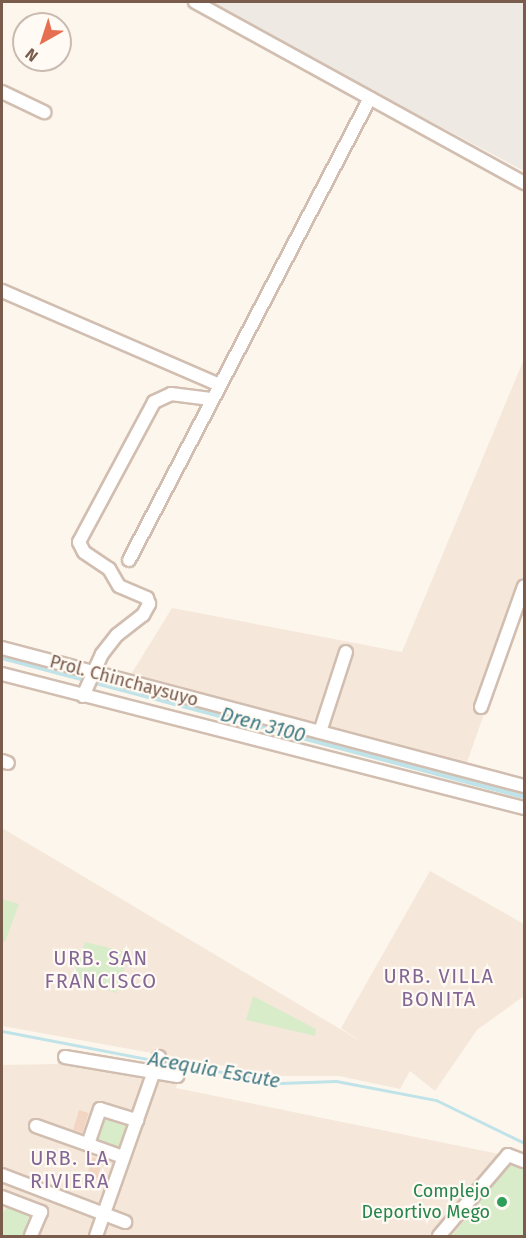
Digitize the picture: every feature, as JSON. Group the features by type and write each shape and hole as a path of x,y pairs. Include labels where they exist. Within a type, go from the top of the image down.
{"street":[{"path":"195,2 525,183"},
{"path":"2,92 44,112"},
{"path":"129,560 219,385 297,244 370,98"},
{"path":"2,291 219,385"},
{"path":"87,683 117,635 143,615 149,604 147,598 119,586 109,569 84,552 79,542 154,402 171,394 212,399"},
{"path":"481,708 525,586"},
{"name":"Prol. Chinchaysuyo","path":"2,648 87,683 320,732 525,786"},
{"path":"320,732 346,652"},
{"path":"2,674 87,683 525,808"},
{"path":"65,1057 156,1066 177,1076"},
{"path":"96,1236 156,1066"},
{"path":"88,1144 100,1109 137,1120"},
{"path":"36,1126 123,1157"},
{"path":"439,1236 508,1155 525,1161"},
{"path":"2,1192 4,1176 125,1222"},
{"path":"2,1197 41,1212 31,1236"}],"shaded area":[{"path":"205,2 524,2 524,171"},
{"path":"524,359 524,602 466,765 130,676 172,608 402,652"},
{"path":"2,828 362,1042 341,1028 430,871 524,924 524,996 477,1030 435,1091 410,1071 400,1089 339,1076 280,1076 2,1026"},
{"path":"62,1052 180,1074 176,1088 524,1159 524,1236 2,1236 2,1065 57,1064"}],"green space":[{"path":"2,899 19,904 5,942 2,941"},
{"path":"85,942 130,953 116,993 71,978"},
{"path":"253,996 316,1029 315,1036 246,1020"},
{"path":"102,1116 129,1121 120,1148 94,1139"},
{"name":"Complejo Deportivo Mego","path":"513,1161 524,1167 524,1236 452,1236"},
{"path":"7,1207 29,1215 24,1236 2,1236 2,1214"}],"building":[{"path":"79,1110 89,1113 82,1133 73,1130"},
{"path":"92,1157 103,1160 97,1180 87,1177"}],"waterway":[{"name":"Dren 3100","path":"2,655 524,794"},
{"name":"Acequia Escute","path":"2,1031 153,1060"},
{"name":"Acequia Escute","path":"163,1061 281,1083 336,1081 436,1100 524,1143"}],"place":[{"name":"Complejo Deportivo Mego","path":"502,1202"}],"district":[{"name":"URB. SAN FRANCISCO","path":"101,970"},
{"name":"URB. VILLA BONITA","path":"439,988"},
{"name":"URB. LA RIVIERA","path":"70,1170"}]}
